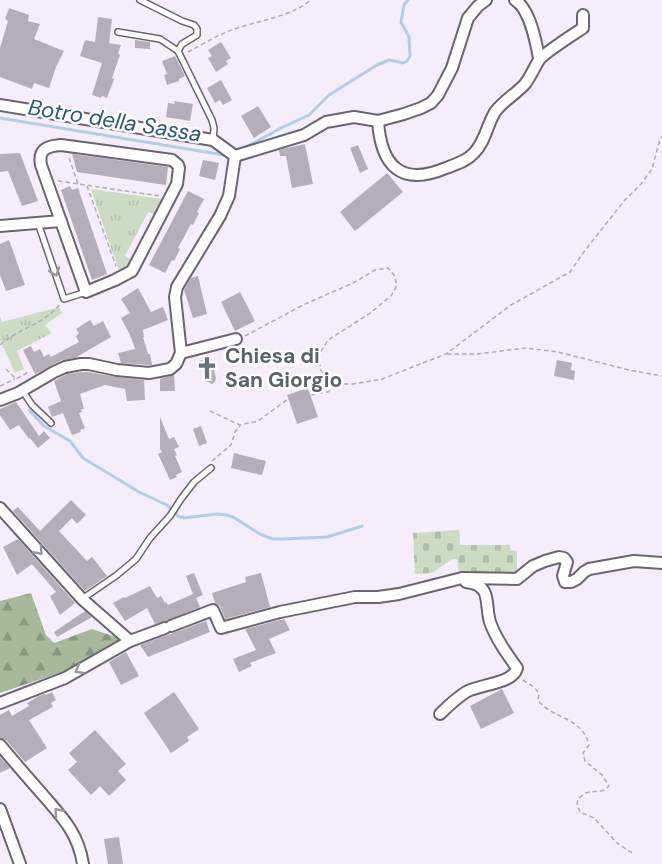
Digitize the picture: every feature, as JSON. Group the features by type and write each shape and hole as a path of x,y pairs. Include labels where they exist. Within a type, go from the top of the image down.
{"street":[{"path":"235,156 304,135 326,122 354,117 378,121 431,103 438,95 452,68 468,18 486,0"},
{"path":"378,121 382,150 392,165 403,173 428,174 467,159 476,152 495,114 524,85 533,73 539,58 534,34 526,15 519,3 514,0"},
{"path":"539,58 583,28 583,15"},
{"path":"0,105 213,140 235,156"},
{"path":"51,146 65,146 172,160 178,165 177,184 132,271 86,292 40,160 42,152 51,146"},
{"path":"0,400 65,367 89,364 149,373 173,367 181,353 175,293 220,216 229,196 235,156"},
{"path":"0,226 61,221"},
{"path":"181,353 236,339"},
{"path":"0,508 82,599 130,641"},
{"path":"0,703 65,678 130,641 213,610 221,628 280,612 355,597 399,594 462,578 517,579 533,566 559,557 564,558 567,562 563,576 565,582 571,582 589,569 633,561 662,563"},
{"path":"440,714 469,690 508,679 516,673 517,668 503,650 491,624 486,604 487,597 483,589 474,583 451,580"},
{"path":"0,745 64,819 81,851 83,864"},
{"path":"0,809 20,864"}],"lane":[{"path":"140,0 196,27 197,35 182,44 179,53"},
{"path":"118,32 160,39 179,53 212,120 213,140"},
{"path":"38,223 64,299 86,292"},
{"path":"22,390 32,405 51,423"},
{"path":"82,599 136,559 194,482 209,469"}],"path":[{"path":"179,53 233,29 280,16 311,0"},
{"path":"236,339 303,305 353,284 375,270 388,268 394,275 397,285 391,296 369,314 328,340 320,353 320,369 327,379 337,384 354,384 381,379 446,354 511,305 570,272 624,201 652,170 662,137"},
{"path":"65,146 78,184"},
{"path":"45,179 171,197"},
{"path":"87,185 120,278"},
{"path":"0,345 10,336 38,323 55,311 64,299"},
{"path":"446,354 477,354 526,348 558,352 662,376"},
{"path":"6,369 16,379"},
{"path":"0,386 27,373 34,383"},
{"path":"210,411 240,425 258,421 288,399 328,392 337,384"},
{"path":"209,469 209,464 231,445 240,425"},
{"path":"516,673 539,693 538,700 542,706 563,716 587,737 589,745 583,753 585,760 602,775 609,786 600,792 585,793 578,799 577,805 580,812 594,818 617,843 632,853"}],"green space":[{"path":"91,189 163,199 155,215 148,212 125,256 132,260 128,267 119,271"},
{"path":"59,307 62,313 45,325 52,333 17,351 24,369 15,373 0,340 0,316 2,322"},
{"path":"459,530 460,545 510,545 510,550 517,551 517,575 459,574 457,559 452,559 432,573 415,574 413,533"},
{"path":"31,593 46,635 54,643 92,629 119,638 119,641 62,672 0,693 0,601"}],"building":[{"path":"9,8 29,15 28,21 40,24 34,39 64,51 49,88 34,83 32,89 0,77 0,48 8,21 5,19"},
{"path":"98,17 112,19 109,43 121,45 112,78 114,79 107,98 92,95 102,63 80,56 85,40 95,42"},
{"path":"135,40 150,42 150,49 135,48"},
{"path":"221,42 231,58 226,61 228,64 216,72 208,58 212,56 208,50"},
{"path":"175,56 185,76 167,85 164,75 167,74 162,61"},
{"path":"221,80 232,100 223,105 220,100 215,103 207,88"},
{"path":"174,101 193,104 190,121 166,117 168,103 175,104"},
{"path":"258,106 271,127 254,138 241,116"},
{"path":"305,144 313,184 292,188 286,156 280,156 279,150"},
{"path":"358,145 368,169 360,173 350,148"},
{"path":"20,153 38,201 22,206 8,171 0,172 0,154"},
{"path":"72,154 168,167 166,185 77,172"},
{"path":"203,160 219,163 215,180 199,176"},
{"path":"387,173 403,192 355,231 340,212"},
{"path":"70,186 72,190 78,188 107,274 92,280 61,190"},
{"path":"188,191 204,199 193,225 191,224 174,261 172,260 165,273 149,265"},
{"path":"9,240 25,285 6,291 0,275 0,244"},
{"path":"198,276 207,314 193,318 184,290 191,278"},
{"path":"138,288 151,312 163,307 168,320 143,330 152,365 121,363 118,353 135,349 121,318 130,313 121,299"},
{"path":"240,292 255,321 235,331 221,302"},
{"path":"90,320 94,326 103,321 111,337 75,358 62,360 35,374 23,350 31,346 34,352 40,349 44,357 49,354 51,357 79,342 76,336 79,333 76,329"},
{"name":"Chiesa di San Giorgio","path":"211,357 216,378 212,384 206,381 199,361"},
{"path":"557,360 572,363 571,370 575,371 574,380 554,376"},
{"path":"82,372 144,380 145,400 127,401 125,389 105,385 80,394 84,409 81,409 82,412 79,413 85,428 72,435 63,413 52,417 48,407 61,401 54,381 67,374"},
{"path":"174,375 175,391 160,391 160,379"},
{"path":"308,388 318,417 297,424 287,395"},
{"path":"16,402 39,436 44,431 50,438 38,448 19,425 10,430 0,415 0,409"},
{"path":"160,417 169,439 174,437 179,447 174,449 182,472 170,480 158,454 162,452 160,449"},
{"path":"201,426 207,443 199,446 193,429"},
{"path":"234,453 266,461 262,475 231,468"},
{"path":"71,500 86,515 77,524 72,518 59,531 87,561 92,557 107,576 85,591 13,511 18,507 40,531"},
{"path":"18,539 75,603 60,615 50,596 56,592 32,564 17,575 3,547"},
{"path":"194,573 203,595 196,598 200,607 166,621 155,624 147,608 125,621 113,603 150,586 157,598 161,596 168,605 193,594 186,576"},
{"path":"261,573 270,607 225,619 212,593 246,582 245,577"},
{"path":"85,611 92,617 57,637 54,632"},
{"path":"284,619 290,630 269,639 276,653 250,663 252,666 239,672 233,659 256,650 245,629"},
{"path":"206,621 210,632 148,657 140,645"},
{"path":"126,652 139,676 121,685 109,662"},
{"path":"502,689 514,713 481,729 470,706"},
{"path":"52,692 56,700 51,703 53,707 29,720 47,748 25,762 6,740 0,738 0,715 9,710 12,716 29,706 27,703"},
{"path":"174,692 199,729 187,737 189,741 171,753 144,713"},
{"path":"95,730 126,764 118,771 126,780 109,796 100,786 91,795 68,770 77,762 69,753"},
{"path":"0,757 10,768 0,773"},
{"path":"119,837 123,864 108,864 104,839"}],"waterway":[{"name":"Botro della Sassa","path":"240,149 309,115 329,95 377,65 389,60 403,63 407,61 410,56 409,37 401,22 404,5 408,0"},
{"name":"Botro della Sassa","path":"0,118 224,155"},
{"path":"29,410 44,426 70,441 83,458 139,492 167,505 178,516 184,518 226,515 273,539 327,537 362,526"}],"place":[{"name":"Chiesa di San Giorgio","path":"207,368"}]}
